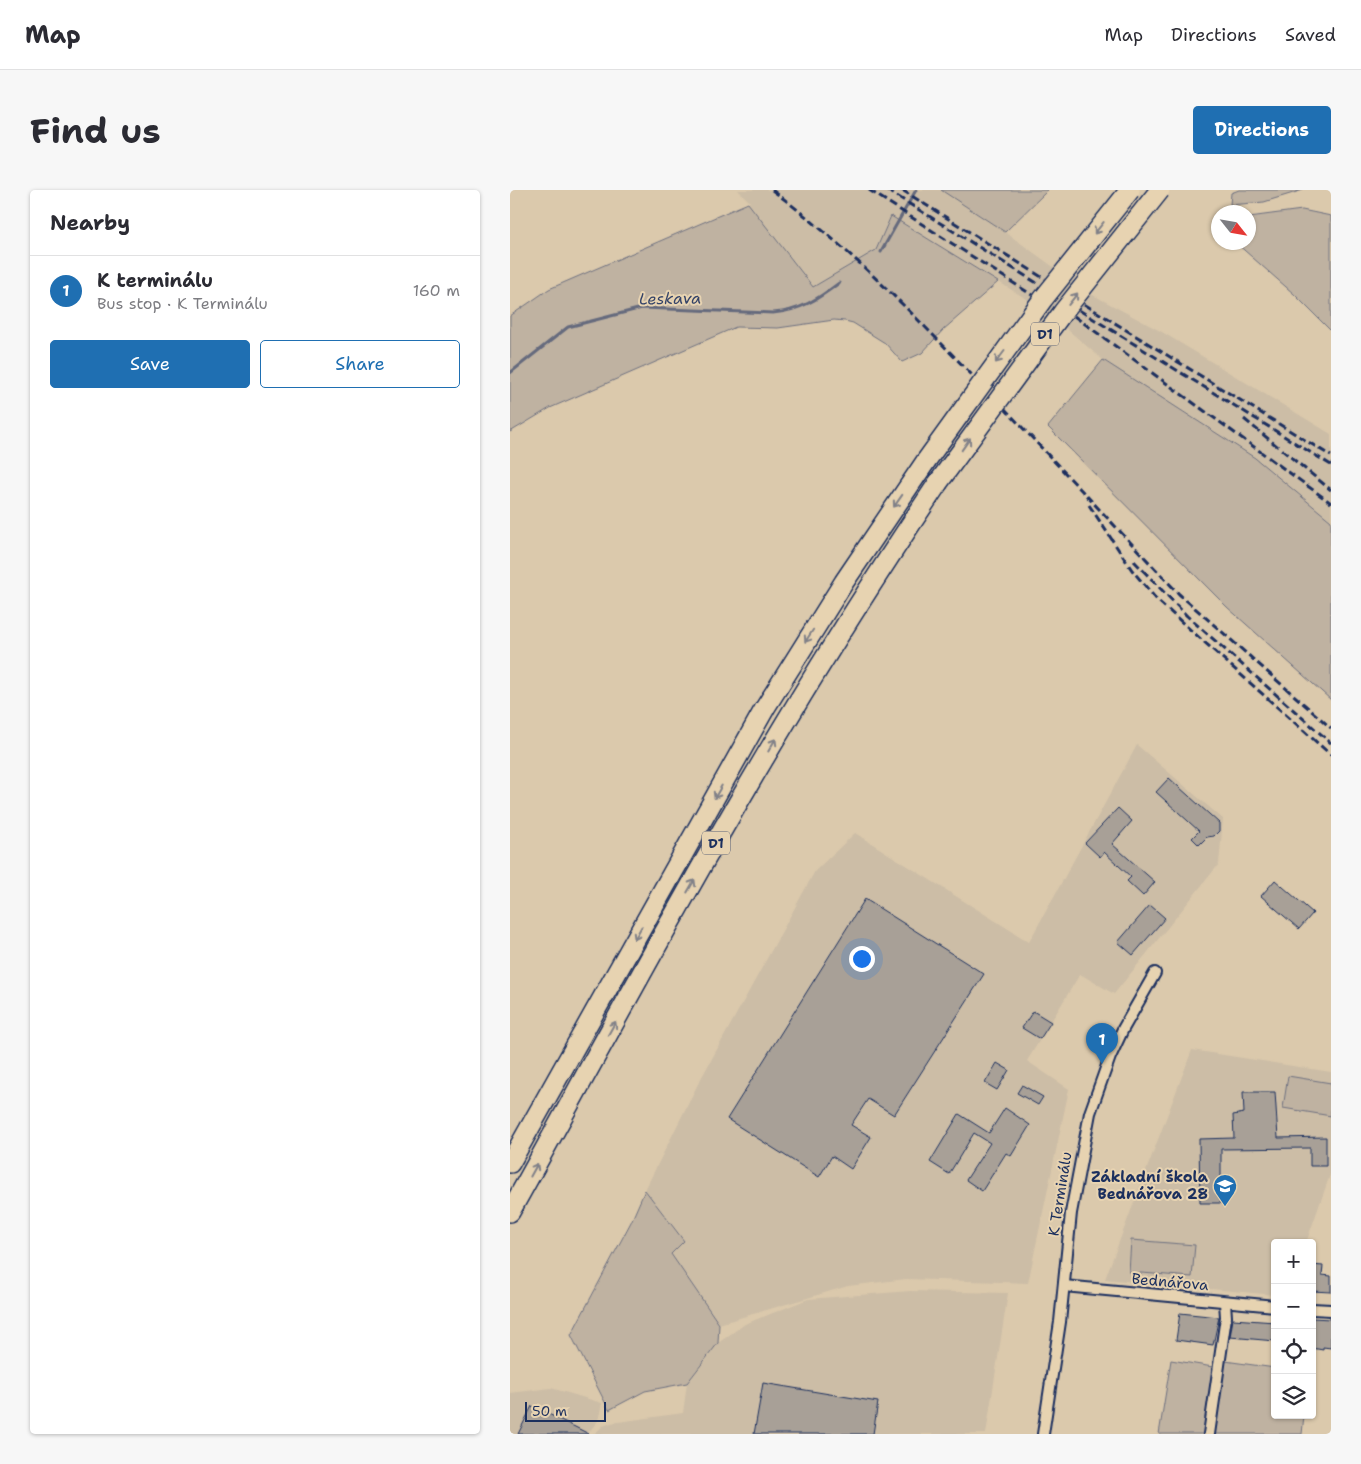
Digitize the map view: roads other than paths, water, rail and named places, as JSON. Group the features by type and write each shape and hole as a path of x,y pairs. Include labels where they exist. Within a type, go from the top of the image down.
{"highway":[{"name":"D1","path":"510,1163 770,700 844,582 926,461 1044,299 1130,190"},
{"name":"D1","path":"510,1212 668,925 786,720 867,590 938,483 1063,312 1160,190"}],"street":[{"name":"K Terminálu","path":"1043,1434 1064,1286 1071,1212 1090,1113 1110,1056 1123,1028 1154,973"},
{"name":"Bednářova","path":"1064,1286 1271,1306"},
{"path":"1209,1434 1226,1317 1225,1302"},
{"path":"1316,1309 1331,1310"}],"waterway":[{"name":"Leskava","path":"881,252 916,190"},
{"name":"Leskava","path":"510,373 568,327 642,308 783,312 808,303 839,283"}],"railway":[{"path":"772,190 800,211 851,256 900,302 972,375"},
{"path":"869,190 1032,295"},
{"path":"887,190 1040,285"},
{"path":"902,190 1045,279"},
{"path":"1084,304 1331,456"},
{"path":"1079,310 1331,465"},
{"path":"1074,316 1331,503"},
{"path":"1004,408 1179,594 1331,728"},
{"path":"1244,419 1331,490"},
{"path":"1089,505 1132,570 1157,600 1331,755"},
{"path":"1134,561 1187,616 1331,743"}],"place":[{"name":"K terminálu","path":"1102,1064"},
{"name":"Základní škola Bednářova 28","path":"1225,1207"}]}
